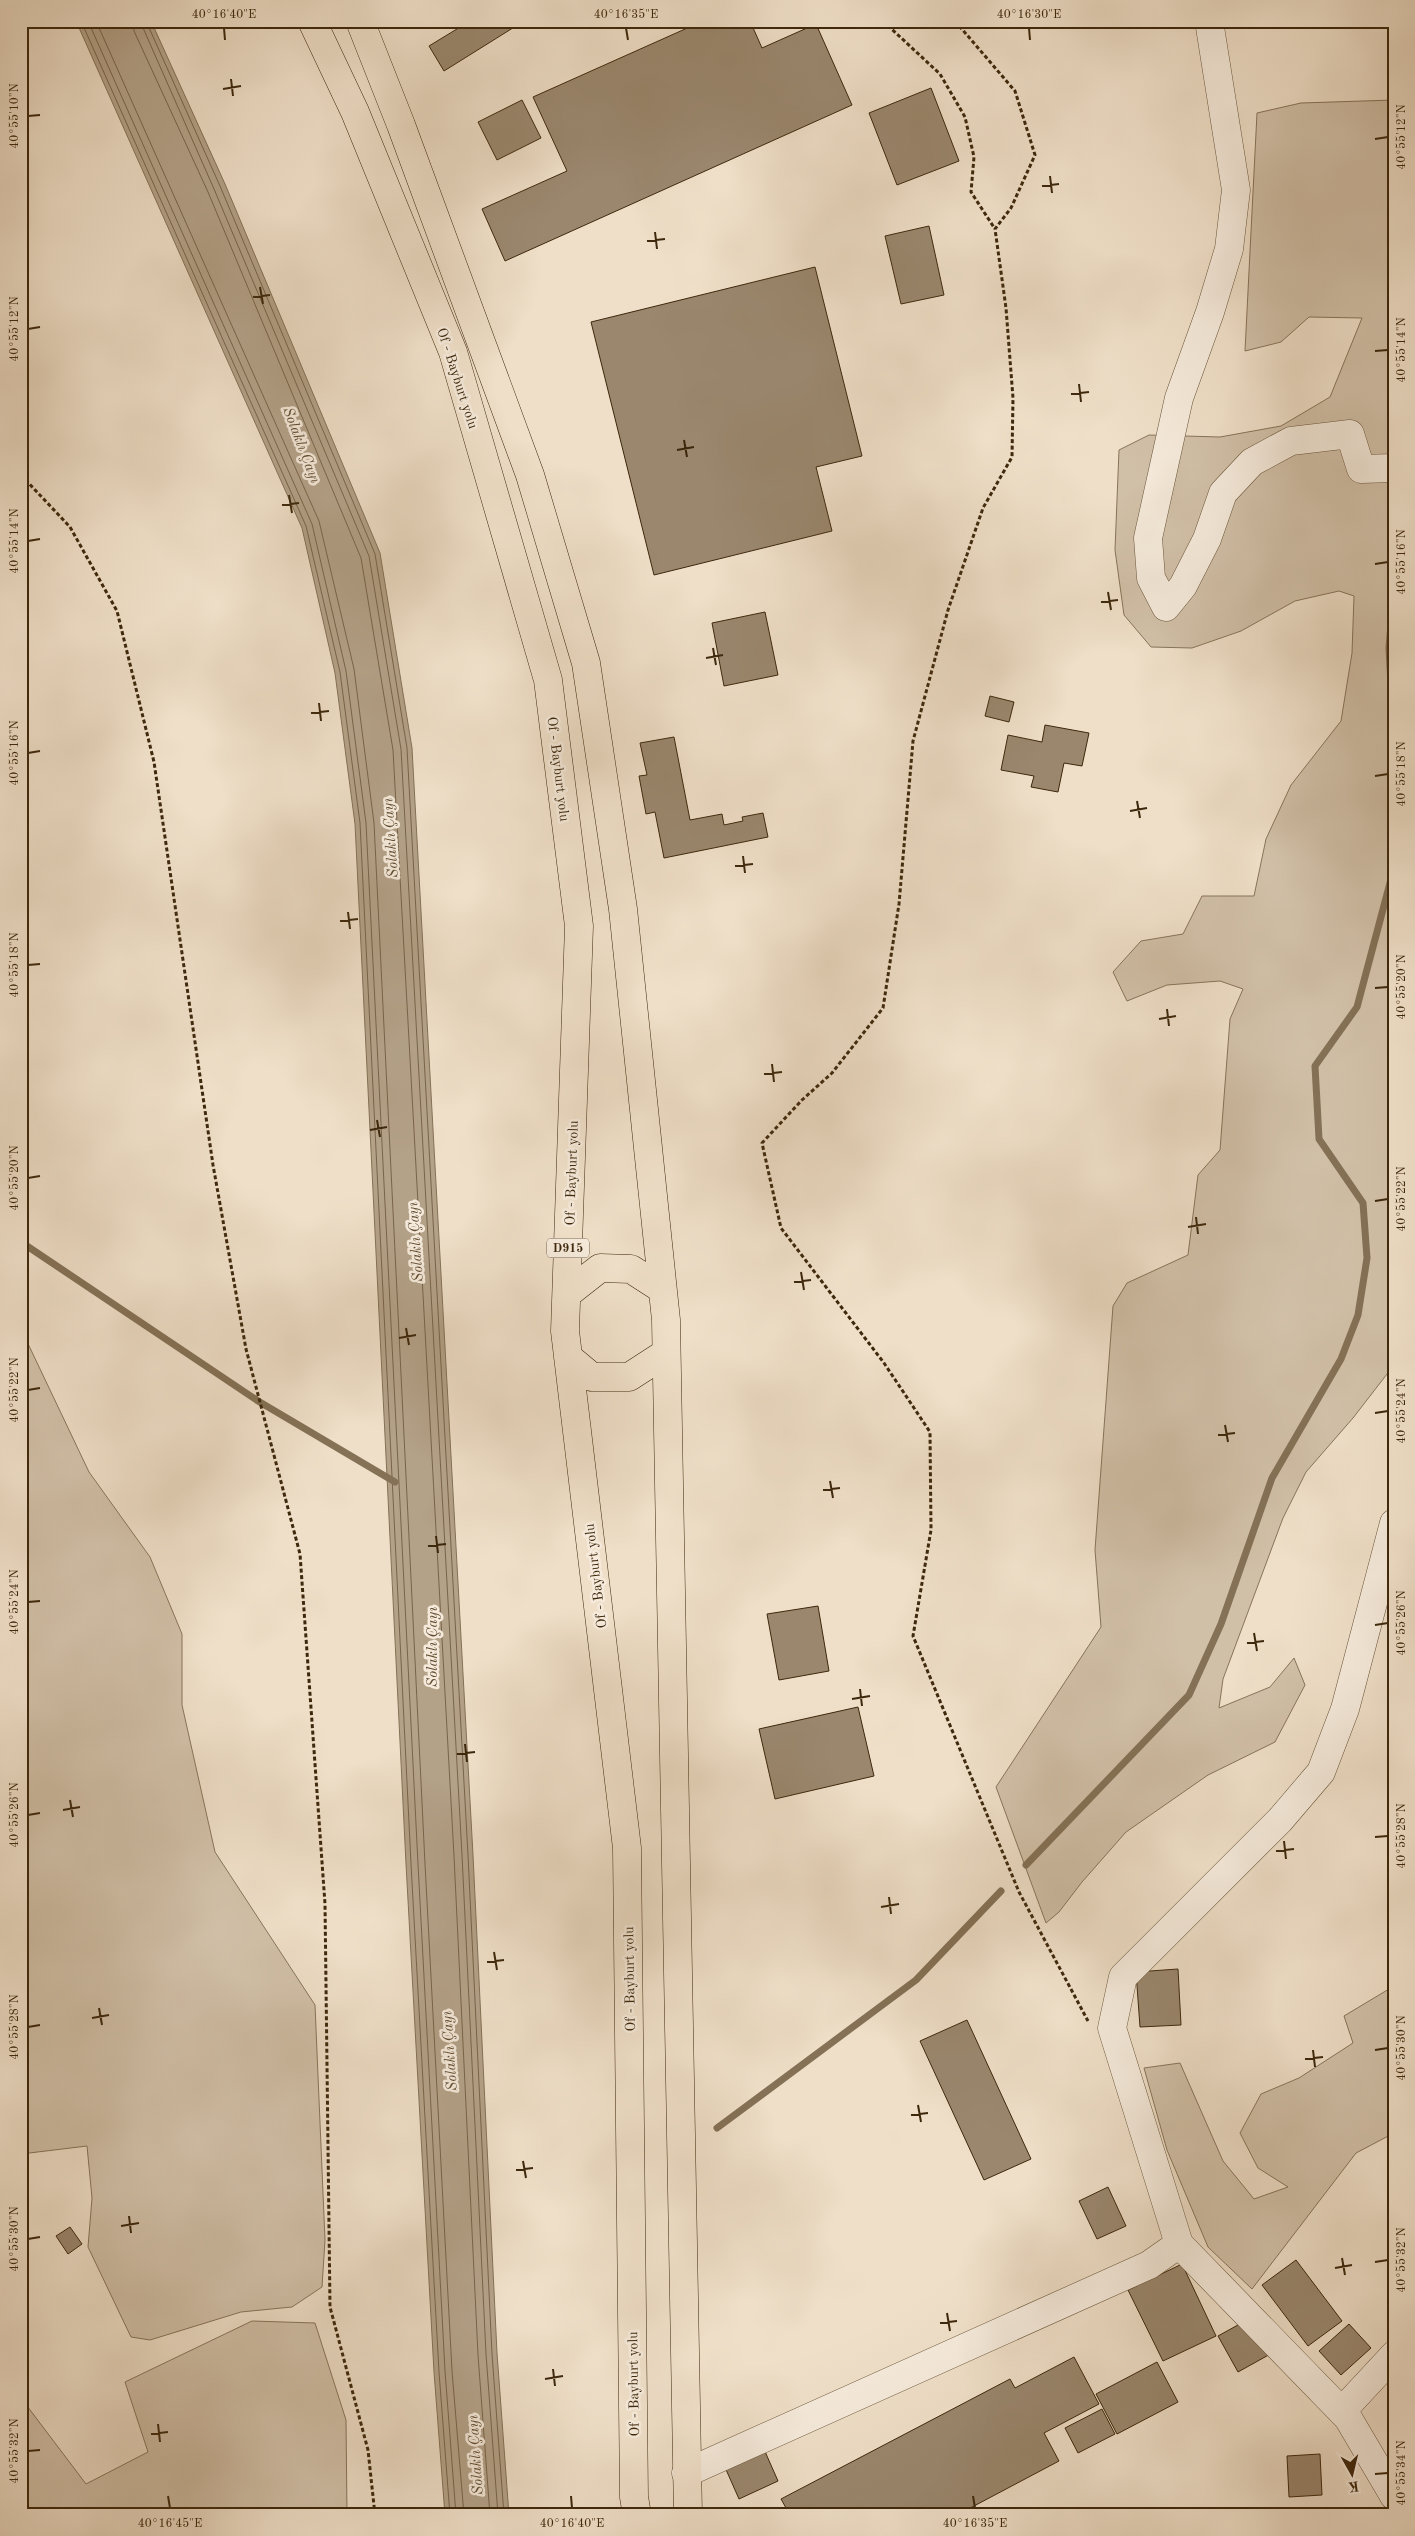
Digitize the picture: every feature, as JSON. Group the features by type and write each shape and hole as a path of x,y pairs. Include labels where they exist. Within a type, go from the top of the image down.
{"highway":[{"name":"Of - Bayburt yolu","path":"312,21 355,112 453,352 548,680 578,926 565,1330 627,1848 634,2497 636,2515"},
{"path":"360,21 401,125 530,475 586,663 623,909 662,1289 666,1353 688,2515"},
{"path":"566,1294 600,1268 631,1269 662,1289"},
{"path":"568,1357 592,1377 630,1377 666,1353"}],"street":[{"path":"1210,21 1236,190 1229,249 1210,312 1179,398 1148,538 1151,578 1166,607 1184,586 1207,539 1224,493 1252,462 1291,442 1350,434 1361,469 1394,468"},
{"path":"1394,1523 1345,1709 1322,1772 1280,1820 1123,1977 1112,2028 1179,2244 1342,2410 1394,2496"},
{"path":"686,2473 1149,2265 1179,2244"},
{"path":"1342,2410 1394,2355"}],"path":[{"path":"883,21 940,74 965,117 974,157 971,192 995,229 1006,308 1012,380 1012,457 983,508 948,610 913,741 899,904 882,1008 832,1072 802,1100 762,1143 781,1228 884,1363 930,1432 931,1530 913,1636 1019,1892 1092,2030"},
{"path":"955,21 1015,91 1035,155 1011,208 995,229"},
{"path":"21,475 70,527 117,612 154,762 212,1155 246,1349 300,1554 325,1904 330,2308 368,2450 375,2515"}],"shaded area":[{"path":"1394,100 1394,1365 1353,1418 1306,1472 1283,1518 1223,1679 1219,1708 1270,1687 1294,1658 1305,1685 1275,1742 1208,1775 1126,1832 1082,1882 1059,1912 1046,1923 996,1787 1101,1627 1095,1550 1113,1306 1127,1283 1188,1255 1198,1175 1220,1150 1230,1019 1243,989 1220,981 1167,985 1127,1001 1113,972 1141,941 1183,934 1202,896 1254,896 1266,839 1291,785 1341,721 1352,653 1354,596 1339,591 1295,601 1241,631 1192,648 1151,647 1124,615 1115,550 1119,450 1149,435 1220,437 1281,426 1330,397 1362,318 1309,317 1281,342 1245,351 1257,113 1301,103"},
{"path":"21,1329 89,1472 150,1557 182,1634 182,1705 215,1852 315,2005 325,2240 322,2287 292,2307 241,2312 150,2340 131,2337 88,2247 92,2198 87,2146 21,2154"},
{"path":"1394,1986 1394,2133 1356,2153 1252,2289 1208,2247 1167,2150 1144,2068 1180,2063 1223,2161 1254,2199 1288,2187 1258,2168 1240,2133 1261,2094 1299,2078 1353,2043 1344,2016"},
{"path":"252,2321 315,2323 346,2420 347,2515 21,2515 21,2398 86,2484 148,2452 125,2382"}],"water":[{"name":"Solaklı Çayı","path":"76,21 151,21 225,184 380,553 412,748 473,1855 497,2353 509,2515 445,2515 434,2372 406,1864 355,824 335,673 302,528"}],"building":[{"path":"470,21 524,21 444,71 429,46"},
{"path":"703,21 750,21 762,48 816,24 852,105 505,261 482,209 567,171 533,97"},
{"path":"931,88 959,161 897,185 869,113"},
{"path":"522,100 541,138 497,160 478,122"},
{"path":"929,226 944,295 901,304 885,236"},
{"path":"815,267 862,456 816,467 832,531 654,575 591,322"},
{"path":"765,612 778,675 724,686 712,623"},
{"path":"990,696 1014,702 1009,722 985,716"},
{"path":"1045,725 1089,733 1082,766 1064,763 1058,792 1031,787 1034,776 1001,770 1008,735 1042,742"},
{"path":"674,737 690,820 722,814 724,825 743,821 742,817 763,813 768,837 664,858 655,812 646,814 639,776 647,775 640,743"},
{"path":"818,1606 829,1671 779,1680 767,1614"},
{"path":"858,1707 874,1776 775,1799 759,1729"},
{"path":"1178,1969 1181,2025 1140,2027 1136,1972"},
{"path":"967,2020 1031,2159 984,2180 920,2041"},
{"path":"1108,2187 1126,2226 1097,2239 1079,2201"},
{"path":"70,2227 82,2244 68,2254 56,2236"},
{"path":"1296,2260 1342,2321 1308,2346 1262,2285"},
{"path":"1182,2264 1216,2336 1163,2361 1128,2290"},
{"path":"1247,2320 1274,2352 1238,2372 1218,2336"},
{"path":"1349,2324 1371,2348 1341,2375 1319,2351"},
{"path":"1074,2357 1099,2404 1044,2433 1059,2461 957,2515 790,2515 781,2499 1010,2379 1015,2388"},
{"path":"1157,2362 1178,2402 1117,2434 1096,2394"},
{"path":"1102,2409 1115,2434 1078,2453 1065,2428"},
{"path":"763,2447 778,2481 739,2499 724,2465"},
{"path":"1320,2454 1322,2495 1289,2497 1287,2456"}],"waterway":[{"path":"1394,589 1389,648 1394,738"},
{"path":"1026,1865 1189,1695 1221,1624 1272,1478 1341,1359 1358,1315 1367,1258 1363,1203 1319,1139 1315,1066 1357,1007 1394,868"},
{"path":"21,1242 258,1401 395,1482"},
{"path":"717,2128 916,1980 1001,1891"}]}
